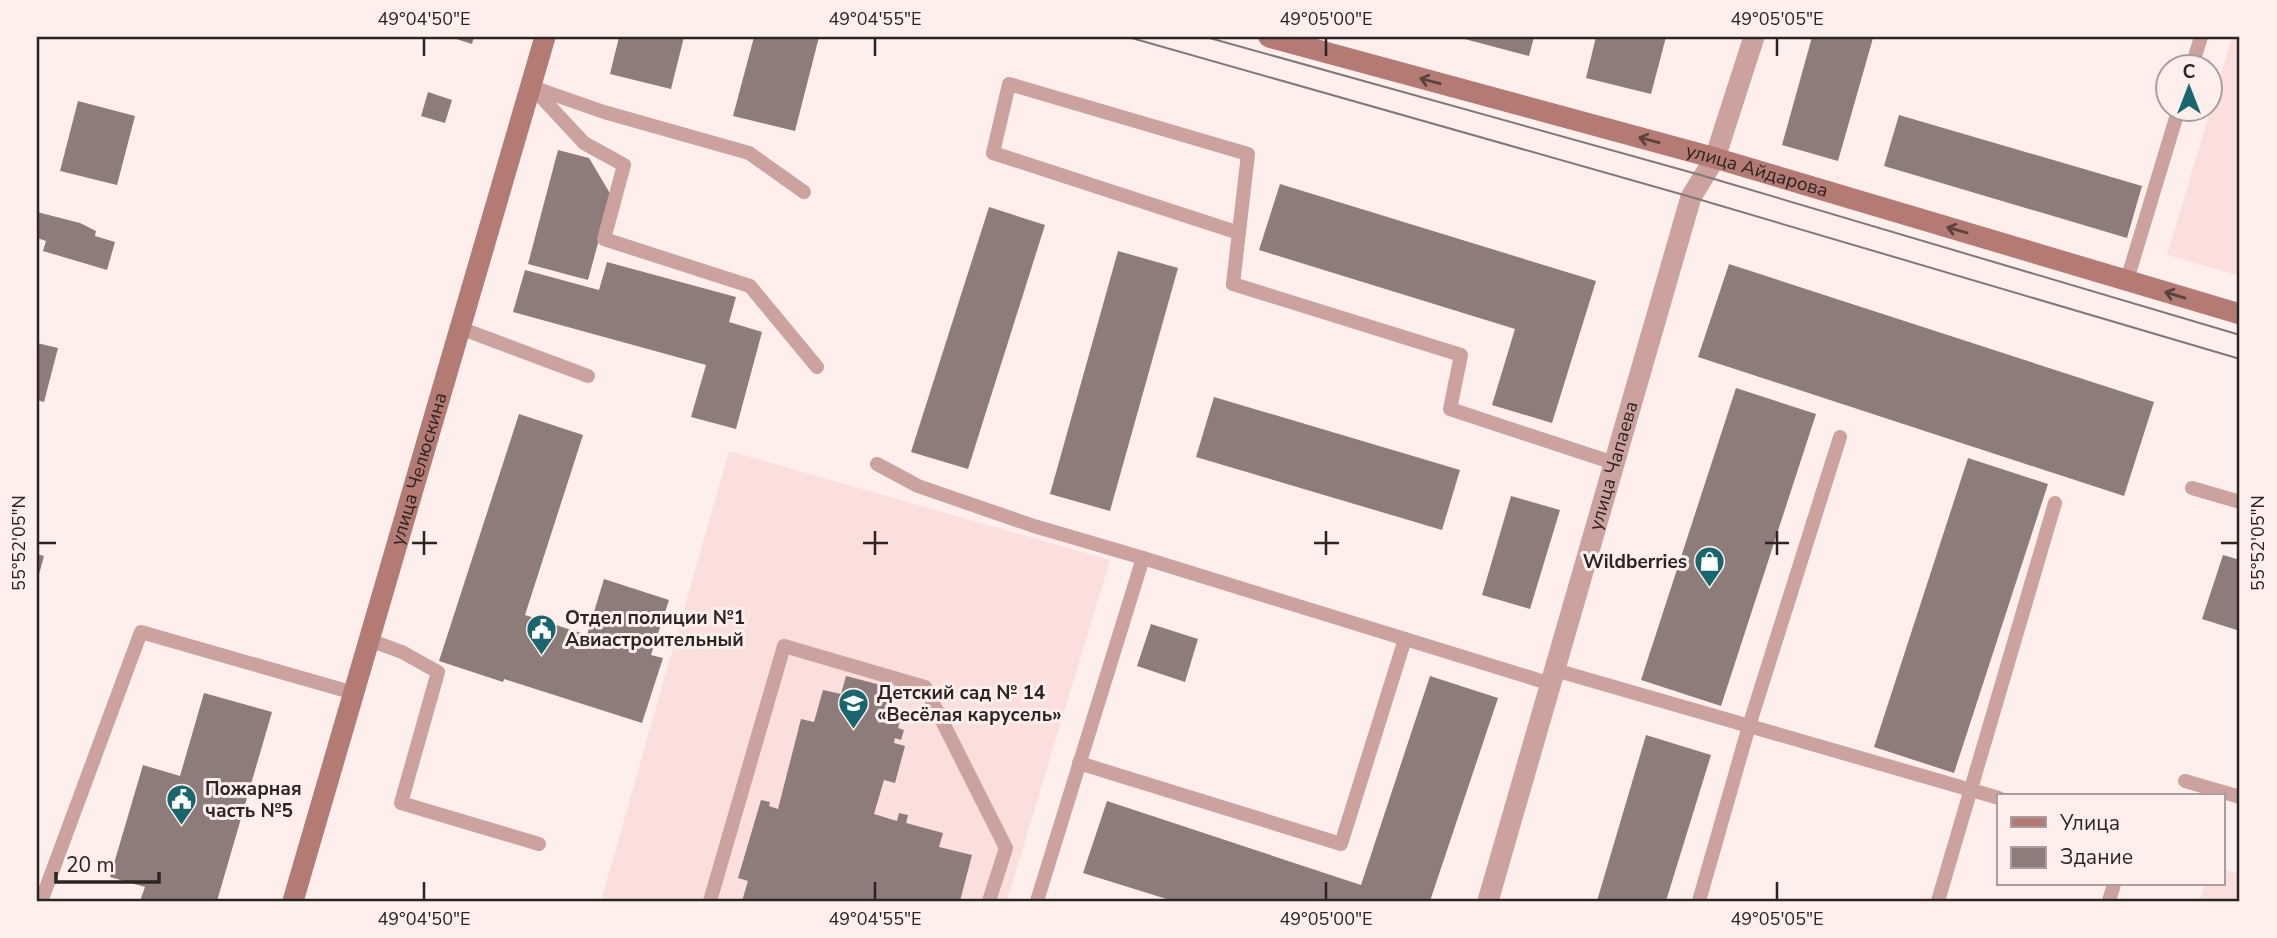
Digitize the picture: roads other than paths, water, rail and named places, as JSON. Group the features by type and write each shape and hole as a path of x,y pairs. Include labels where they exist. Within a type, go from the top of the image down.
{"street":[{"name":"улица Челюскина","path":"293,901 545,37"},
{"name":"улица Айдарова","path":"1269,37 1715,158 2240,314"},
{"name":"улица Чапаева","path":"1488,901 1691,197 1715,158 1754,37"}],"lane":[{"path":"1239,233 993,153 1009,84 1248,154 1239,233 1233,284 1461,355 1450,409 1615,463"},
{"path":"531,86 618,116 749,153 804,192"},
{"path":"531,86 584,143 624,165 604,239 750,286 817,367"},
{"path":"2126,280 2175,122"},
{"path":"460,328 587,376"},
{"path":"1699,901 1749,726 1840,437"},
{"path":"877,464 918,486 1034,526 1405,639 1749,726 1997,797"},
{"path":"2192,488 2240,502"},
{"path":"1938,901 2055,503"},
{"path":"1042,900 1079,763 1143,558"},
{"path":"42,899 141,632 354,693"},
{"path":"1079,763 1341,844 1405,639"},
{"path":"369,640 402,652 438,672 401,803 539,844"},
{"path":"710,901 784,646 925,687 1006,848 989,901"},
{"path":"2185,781 2240,797"}],"tram line":[{"path":"1128,37 1691,197 2240,359"},
{"path":"1206,37 1704,176 2240,335"}],"place":[{"name":"Wildberries","path":"1710,589"},
{"name":"Отдел полиции №1 Авиастроительный","path":"542,656"},
{"name":"Детский сад № 14 «Весёлая карусель»","path":"854,731"},
{"name":"Пожарная часть №5","path":"182,827"}]}
